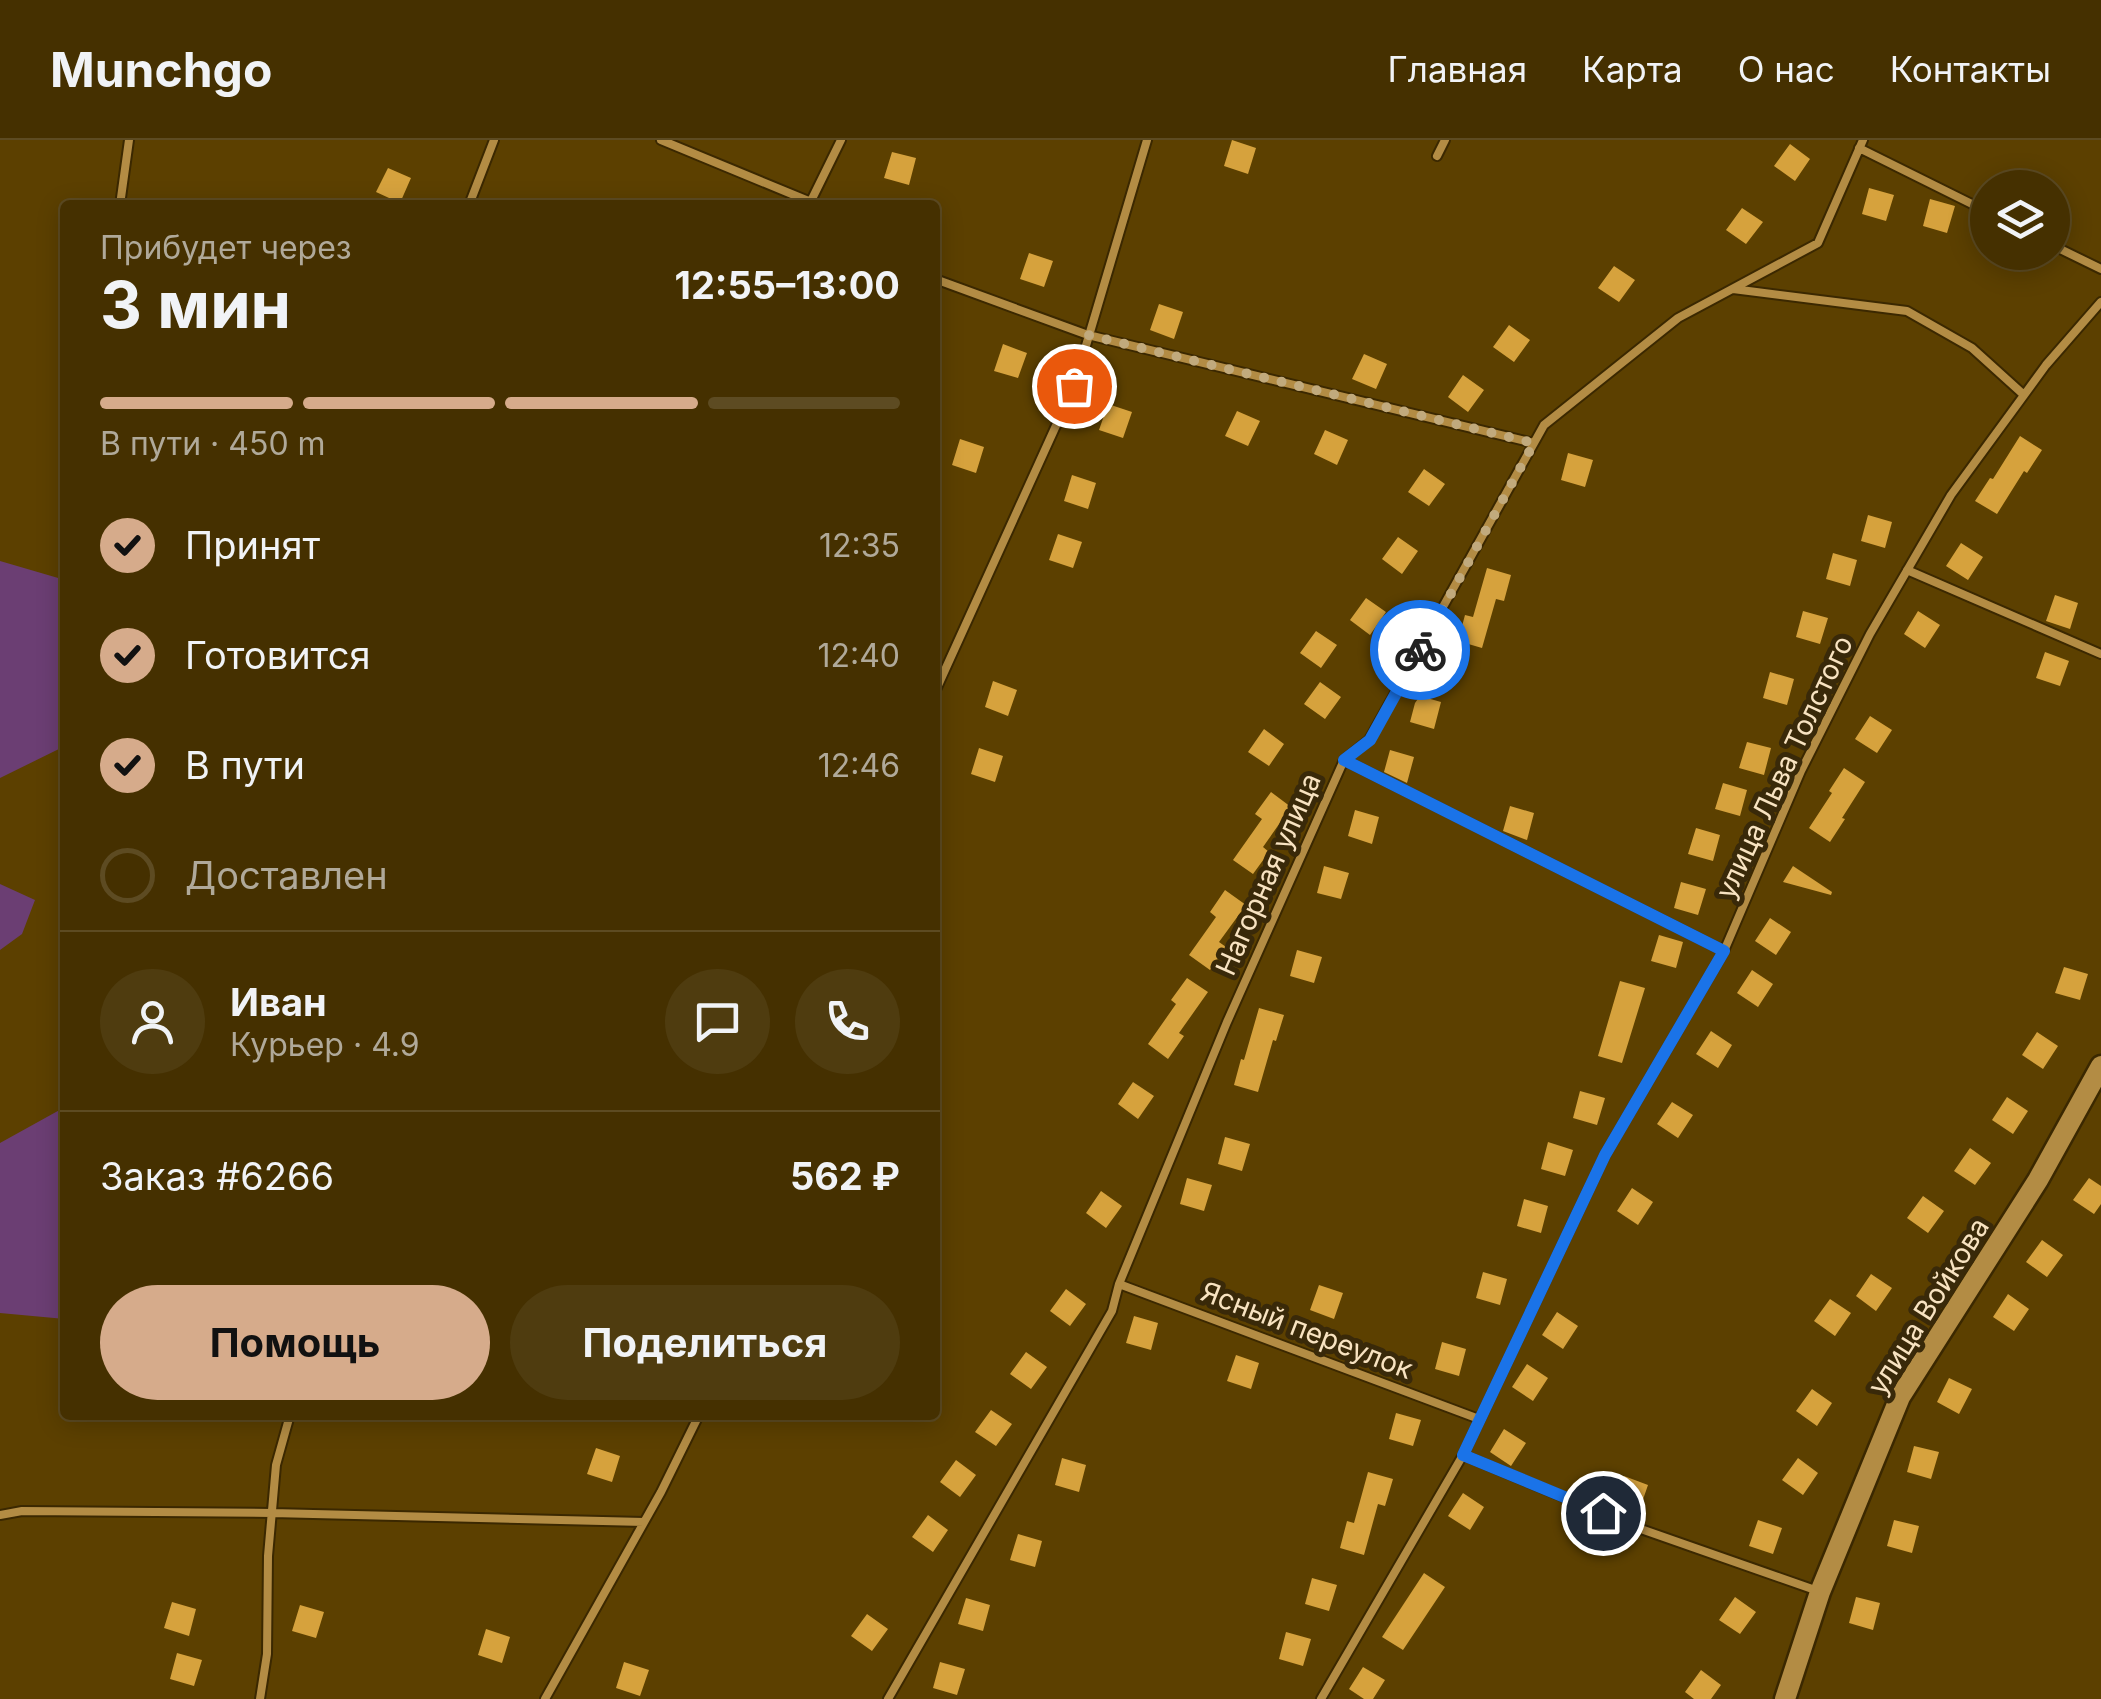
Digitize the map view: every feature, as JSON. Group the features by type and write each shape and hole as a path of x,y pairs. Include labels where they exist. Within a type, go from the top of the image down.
{"street":[{"name":"улица Войкова","path":"1785,1699 1820,1592 1900,1398 2038,1180 2101,1066"}],"lane":[{"path":"121,200 129,140"},
{"path":"470,200 494,140"},
{"path":"661,140 802,200"},
{"path":"813,200 841,140"},
{"path":"940,681 1074,386 1147,140"},
{"path":"1437,156 1445,140"},
{"path":"1861,144 1970,202"},
{"name":"Нагорная улица","path":"888,1699 1112,1310 1119,1284 1226,1022 1344,760 1370,740 1544,425 1678,318 1818,243 1861,144"},
{"path":"2070,254 2101,269"},
{"path":"940,281 1088,335 1534,443"},
{"path":"1733,289 1907,311 1972,348 2024,395"},
{"name":"улица Льва Толстого","path":"1320,1699 1463,1455 1605,1155 1724,951 1802,771 1870,634 1950,494 2046,365 2101,302"},
{"path":"1907,570 2101,654"},
{"path":"1344,760 1724,951"},
{"name":"Ясный переулок","path":"1119,1284 1479,1418"},
{"path":"260,1699 276,1464 289,1420"},
{"path":"545,1699 696,1420"},
{"path":"1463,1455 1638,1528 1820,1592"},
{"path":"0,1515 22,1510 644,1522"}],"shaded area":[{"path":"0,561 60,579 60,748 0,778"},
{"path":"0,884 35,900 22,934 0,950"},
{"path":"60,1110 60,1319 0,1313 0,1143"}],"building":[{"path":"1232,140 1256,148 1248,174 1224,166"},
{"path":"1790,144 1810,159 1795,181 1774,166"},
{"path":"892,152 916,158 909,185 884,178"},
{"path":"388,168 411,178 401,200 376,192"},
{"path":"1869,188 1894,195 1886,221 1862,214"},
{"path":"1930,199 1955,206 1947,233 1923,226"},
{"path":"1742,208 1763,222 1746,244 1726,230"},
{"path":"1029,253 1053,261 1044,287 1020,279"},
{"path":"1614,266 1635,280 1619,302 1598,288"},
{"path":"1159,304 1183,312 1174,339 1150,330"},
{"path":"1509,325 1530,340 1514,362 1493,347"},
{"path":"1003,344 1027,353 1018,378 994,371"},
{"path":"1364,354 1387,364 1376,389 1352,379"},
{"path":"1463,375 1484,390 1468,412 1448,397"},
{"path":"1108,404 1132,412 1123,438 1099,430"},
{"path":"1237,411 1260,421 1248,446 1225,436"},
{"path":"1325,430 1348,440 1337,465 1314,454"},
{"path":"2020,436 2042,450 1997,514 1975,501"},
{"path":"960,439 984,447 976,473 952,465"},
{"path":"1568,453 1593,460 1585,487 1561,480"},
{"path":"1424,469 1445,484 1429,506 1408,492"},
{"path":"1072,475 1096,483 1088,509 1064,501"},
{"path":"1868,515 1892,522 1885,548 1861,541"},
{"path":"1058,534 1082,542 1073,568 1049,560"},
{"path":"1398,537 1418,551 1402,574 1382,559"},
{"path":"1961,543 1983,557 1968,580 1946,566"},
{"path":"1833,553 1857,560 1850,586 1826,579"},
{"path":"1487,568 1511,575 1504,601 1496,599 1482,648 1458,641 1465,615 1473,617"},
{"path":"2055,595 2078,603 2070,629 2046,621"},
{"path":"1366,598 1386,612 1370,635 1350,620"},
{"path":"1803,611 1828,618 1820,644 1796,637"},
{"path":"1918,611 1940,625 1925,648 1904,634"},
{"path":"1316,631 1337,645 1321,668 1300,653"},
{"path":"2045,652 2069,661 2060,686 2036,678"},
{"path":"1770,672 1794,679 1787,705 1763,698"},
{"path":"993,681 1017,690 1008,716 985,707"},
{"path":"1320,682 1341,697 1325,719 1304,704"},
{"path":"1420,696 1441,702 1434,729 1410,722"},
{"path":"1870,716 1892,730 1877,753 1855,739"},
{"path":"1264,729 1284,744 1269,766 1248,752"},
{"path":"1747,742 1771,748 1764,775 1739,768"},
{"path":"979,748 1003,756 995,782 971,774"},
{"path":"1390,750 1414,757 1407,783 1384,772"},
{"path":"1844,768 1865,782 1830,842 1809,828"},
{"path":"1723,783 1747,790 1740,816 1715,809"},
{"path":"1271,792 1291,807 1263,847 1269,852 1253,874 1233,860 1262,819 1255,814"},
{"path":"1510,806 1534,813 1527,840 1503,831"},
{"path":"1355,810 1379,817 1372,844 1348,836"},
{"path":"1696,828 1720,835 1713,861 1688,854"},
{"path":"1324,866 1349,873 1341,899 1317,893"},
{"path":"1793,866 1832,892 1831,895 1783,882"},
{"path":"1681,882 1706,889 1698,915 1674,908"},
{"path":"1225,890 1246,905 1219,942 1226,947 1210,970 1189,955 1216,917 1210,912"},
{"path":"1770,918 1791,932 1776,955 1755,941"},
{"path":"1659,935 1683,942 1676,968 1651,961"},
{"path":"1297,950 1322,957 1314,983 1290,976"},
{"path":"2064,967 2088,974 2080,1000 2055,993"},
{"path":"1752,970 1773,984 1758,1007 1737,993"},
{"path":"1187,978 1208,992 1179,1033 1184,1036 1168,1059 1148,1044 1176,1004 1171,1000"},
{"path":"1620,981 1645,988 1622,1063 1598,1056"},
{"path":"1259,1008 1284,1015 1258,1092 1234,1085"},
{"path":"1711,1031 1732,1045 1718,1068 1696,1054"},
{"path":"2037,1032 2058,1046 2043,1069 2022,1055"},
{"path":"1133,1082 1154,1096 1138,1119 1118,1104"},
{"path":"1580,1091 1605,1098 1597,1125 1573,1118"},
{"path":"2007,1097 2028,1111 2013,1134 1992,1120"},
{"path":"1672,1102 1693,1115 1678,1138 1657,1124"},
{"path":"1225,1137 1250,1144 1242,1171 1218,1164"},
{"path":"1548,1142 1573,1150 1565,1176 1541,1169"},
{"path":"1970,1148 1991,1163 1975,1185 1954,1171"},
{"path":"1187,1178 1212,1185 1204,1211 1180,1204"},
{"path":"2089,1178 2101,1186 2101,1204 2094,1214 2073,1200"},
{"path":"1632,1188 1653,1202 1638,1225 1617,1211"},
{"path":"1101,1191 1122,1206 1106,1228 1086,1213"},
{"path":"1923,1196 1944,1211 1928,1233 1907,1218"},
{"path":"1524,1199 1548,1206 1541,1233 1517,1226"},
{"path":"2042,1240 2063,1255 2047,1277 2026,1262"},
{"path":"1483,1272 1507,1279 1500,1305 1476,1298"},
{"path":"1871,1274 1892,1288 1876,1311 1856,1296"},
{"path":"1319,1285 1343,1293 1334,1319 1310,1310"},
{"path":"1066,1289 1086,1304 1070,1326 1050,1311"},
{"path":"2008,1294 2029,1309 2014,1331 1993,1317"},
{"path":"1830,1299 1851,1313 1835,1336 1814,1321"},
{"path":"1557,1312 1578,1326 1563,1349 1542,1335"},
{"path":"1134,1316 1158,1323 1151,1350 1126,1343"},
{"path":"1442,1342 1466,1349 1459,1376 1435,1369"},
{"path":"1026,1352 1047,1367 1031,1389 1010,1374"},
{"path":"1236,1355 1259,1363 1251,1389 1227,1381"},
{"path":"1527,1364 1548,1378 1533,1401 1512,1387"},
{"path":"1949,1378 1972,1389 1959,1414 1937,1402"},
{"path":"1812,1389 1832,1403 1817,1426 1796,1411"},
{"path":"991,1410 1012,1424 996,1446 975,1432"},
{"path":"1396,1413 1421,1420 1413,1446 1389,1439"},
{"path":"1504,1429 1526,1443 1511,1466 1490,1452"},
{"path":"1914,1446 1939,1452 1931,1479 1907,1472"},
{"path":"596,1448 620,1456 612,1482 587,1474"},
{"path":"1062,1458 1086,1465 1079,1492 1055,1485"},
{"path":"1798,1458 1818,1473 1803,1495 1782,1480"},
{"path":"956,1460 976,1475 960,1497 940,1482"},
{"path":"1368,1472 1393,1479 1385,1506 1378,1504 1364,1555 1340,1548 1347,1521 1354,1523"},
{"path":"1624,1476 1648,1485 1639,1511 1615,1502"},
{"path":"1463,1493 1484,1507 1470,1530 1448,1516"},
{"path":"928,1515 948,1530 933,1552 912,1537"},
{"path":"1758,1520 1782,1528 1773,1554 1749,1546"},
{"path":"1894,1520 1919,1526 1912,1553 1887,1546"},
{"path":"1018,1534 1042,1541 1035,1567 1010,1560"},
{"path":"1424,1573 1445,1587 1403,1650 1382,1637"},
{"path":"1312,1578 1337,1585 1329,1611 1305,1604"},
{"path":"1735,1597 1756,1612 1740,1634 1719,1620"},
{"path":"1856,1597 1880,1603 1873,1630 1849,1623"},
{"path":"966,1598 990,1605 983,1631 958,1624"},
{"path":"172,1602 196,1609 189,1636 164,1628"},
{"path":"300,1605 324,1612 316,1638 292,1631"},
{"path":"867,1614 888,1629 872,1651 851,1636"},
{"path":"486,1629 510,1637 502,1663 478,1655"},
{"path":"1286,1632 1311,1639 1303,1666 1279,1659"},
{"path":"177,1653 202,1660 194,1686 170,1679"},
{"path":"624,1662 649,1670 640,1696 616,1688"},
{"path":"940,1662 965,1669 957,1695 933,1688"},
{"path":"1363,1667 1385,1680 1373,1699 1364,1699 1349,1689"},
{"path":"1701,1670 1721,1685 1711,1699 1694,1699 1685,1692"}],"way so far":[{"path":"1074,386 1088,335 1534,443 1420,650"}],"route":[{"path":"1420,650 1370,740 1344,760 1724,951 1605,1155 1463,1455 1603,1513"}]}
